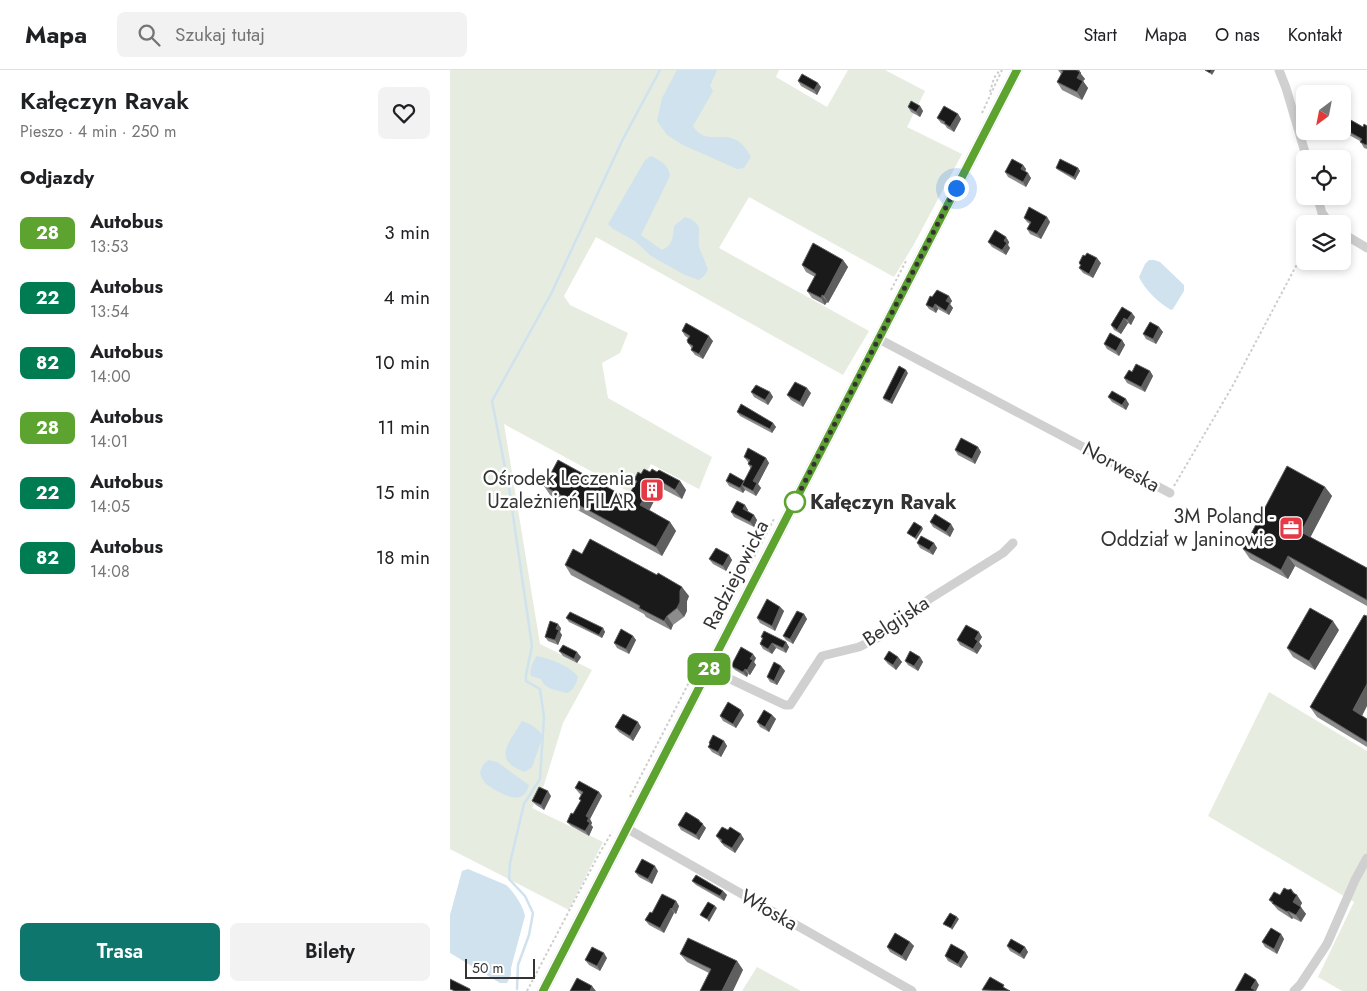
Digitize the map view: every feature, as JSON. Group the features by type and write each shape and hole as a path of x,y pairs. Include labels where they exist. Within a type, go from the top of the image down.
{"main road":[{"name":"Radziejowicka","path":"543,991 1017,70"}],"street":[{"path":"1279,70 1303,150"},
{"path":"1351,239 1367,248"},
{"name":"Norweska","path":"879,338 1170,493"},
{"name":"Belgijska","path":"709,669 785,705 790,705 822,656 859,647 879,637 931,598 1003,553 1013,543"},
{"name":"Włoska","path":"626,828 912,991"},
{"path":"1294,991 1327,944 1355,880 1367,858"}],"path":[{"path":"990,94 994,78 1001,70"},
{"path":"888,297 905,263"},
{"name":"Norweska","path":"1170,493 1232,387 1296,267"},
{"path":"719,625 774,517"},
{"path":"626,804 703,656"},
{"path":"527,991 613,830"}],"shaded area":[{"path":"450,70 779,70 776,77 827,107 848,70 885,70 925,91 907,127 962,154 913,246 894,277 749,197 719,248 869,331 843,375 596,237 564,296 570,305 628,333 620,353 602,363 608,398 712,457 699,489 651,464 635,495 504,424 540,644 592,670 563,723 544,785 532,808 603,842 569,910 450,849"},
{"path":"1269,692 1367,751 1367,991 1342,991 1318,977 1354,902 1208,816"},
{"path":"757,967 801,991 742,991"}],"water":[{"path":"677,70 717,70 710,86 713,91 693,126 702,135 728,137 739,142 751,157 744,168 737,169 683,145 667,135 657,121 662,98"},
{"path":"651,156 666,166 670,176 641,235 662,250 666,248 673,237 674,226 685,217 696,223 699,227 700,250 708,270 699,280 685,275 651,256 635,241 613,229 608,224 645,160"},
{"path":"1149,260 1160,262 1184,285 1184,291 1171,310 1153,296 1139,277"},
{"path":"537,656 560,664 575,673 578,677 571,690 567,693 551,689 541,679 531,676 532,666"},
{"path":"522,721 529,723 543,736 532,767 525,772 508,762 506,756 508,744"},
{"path":"488,760 497,762 529,785 527,791 519,797 514,797 488,786 480,772"},
{"path":"468,869 506,885 518,899 524,912 525,916 511,968 511,975 507,983 500,983 450,953 450,915 462,871"}],"building":[{"path":"1061,70 1076,70 1080,72 1077,78 1083,81 1077,92 1057,82 1063,71"},
{"path":"802,74 818,83 814,90 798,81"},
{"path":"911,101 920,106 916,112 908,107"},
{"path":"944,106 958,114 950,127 937,118"},
{"path":"1351,120 1363,127 1364,124 1367,126 1366,145 1360,142 1362,139 1351,133"},
{"path":"1012,159 1023,165 1021,169 1028,173 1023,182 1005,172"},
{"path":"1060,159 1078,168 1074,177 1056,168"},
{"path":"1029,207 1047,217 1037,234 1027,229 1031,222 1024,218"},
{"path":"995,230 1006,237 1004,241 1007,243 1002,250 988,242"},
{"path":"813,243 843,260 824,296 822,295 821,298 807,291 816,274 802,265"},
{"path":"1087,253 1097,258 1089,274 1079,268 1083,255 1085,256"},
{"path":"937,290 949,296 946,301 950,303 946,311 935,304 933,308 926,305 930,296 932,297"},
{"path":"1122,307 1132,313 1127,320 1124,318 1117,330 1111,325"},
{"path":"1150,322 1159,327 1153,339 1143,334"},
{"path":"686,323 709,336 699,354 691,350 693,346 687,340 690,336 682,331"},
{"path":"1110,333 1122,340 1116,351 1104,344"},
{"path":"1136,364 1150,371 1141,387 1124,378 1129,370 1132,372"},
{"path":"899,366 906,370 890,401 883,398"},
{"path":"795,382 807,388 800,402 787,395"},
{"path":"756,385 770,392 765,400 751,392"},
{"path":"1112,391 1126,399 1122,405 1108,397"},
{"path":"741,404 773,423 770,429 737,412"},
{"path":"961,438 978,447 972,459 955,450"},
{"path":"748,448 766,458 753,481 757,483 753,491 742,485 752,466 748,464 750,460 744,457"},
{"path":"558,460 627,498 637,481 634,480 638,472 641,474 644,469 650,472 652,469 657,472 659,470 680,481 675,490 657,479 640,505 670,522 656,547 544,486"},
{"path":"1287,466 1325,487 1301,532 1367,568 1367,600 1288,556 1281,570 1243,549"},
{"path":"730,473 744,481 740,488 726,481"},
{"path":"737,501 745,505 743,509 754,515 750,522 731,512"},
{"path":"935,514 951,524 946,532 930,522"},
{"path":"914,522 922,527 915,538 907,533"},
{"path":"921,536 934,543 929,550 917,543"},
{"path":"590,539 682,587 680,602 677,608 664,621 565,565 573,549 582,554"},
{"path":"716,548 729,555 723,566 709,559"},
{"path":"767,599 780,607 772,626 757,618"},
{"path":"1310,608 1333,621 1309,661 1287,648"},
{"path":"797,611 804,614 790,639 783,636"},
{"path":"570,612 603,628 599,635 566,618"},
{"path":"1364,615 1367,616 1367,684 1353,710 1367,719 1367,742 1310,707"},
{"path":"550,621 558,624 556,629 559,630 555,640 545,637"},
{"path":"966,625 979,632 975,639 978,641 973,649 957,640"},
{"path":"621,629 633,636 626,649 614,643"},
{"path":"764,631 786,642 783,648 772,643 768,649 760,644"},
{"path":"563,645 577,652 574,659 559,651"},
{"path":"741,647 753,654 750,659 753,660 747,670 745,669 743,672 731,666"},
{"path":"889,651 898,657 893,665 884,659"},
{"path":"910,651 920,657 914,666 905,661"},
{"path":"774,662 781,666 774,681 767,677"},
{"path":"728,702 741,710 733,724 720,716"},
{"path":"764,710 772,715 765,727 757,722"},
{"path":"623,714 638,722 630,736 615,727"},
{"path":"713,735 724,741 718,752 708,747"},
{"path":"579,781 599,792 586,816 589,818 587,821 590,823 585,831 567,822 581,800 579,799 583,792 575,788"},
{"path":"539,787 548,791 541,805 532,801"},
{"path":"686,812 703,824 696,835 678,825"},
{"path":"722,827 728,830 730,827 741,834 732,848 721,842 722,840 716,836"},
{"path":"642,859 655,866 648,879 635,872"},
{"path":"696,875 723,891 720,896 692,881"},
{"path":"1284,888 1291,889 1297,895 1293,902 1301,907 1296,915 1287,912 1269,900 1274,892 1280,895"},
{"path":"662,894 676,901 660,928 645,920 650,912 652,913"},
{"path":"708,902 715,906 707,919 700,915"},
{"path":"950,913 957,917 951,928 943,924"},
{"path":"1271,928 1281,934 1274,949 1262,942"},
{"path":"895,933 910,942 902,956 887,947"},
{"path":"688,938 737,961 722,991 700,991 711,969 680,954"},
{"path":"1011,939 1025,947 1020,954 1007,946"},
{"path":"951,944 965,952 958,964 945,956"},
{"path":"592,947 604,953 597,966 585,960"},
{"path":"1245,973 1256,980 1251,988 1255,990 1235,991"},
{"path":"990,977 1004,985 1003,987 1010,991 982,990"},
{"path":"577,978 592,986 590,991 570,991"},
{"path":"450,979 470,989 470,991 450,989"}],"waterway":[{"path":"517,989 518,965 529,935 533,913 525,896 509,879 510,863 524,804 540,779 544,717 540,689 526,681 532,646 509,488 492,401 551,294 623,139 660,70"}],"bus line":[{"name":"28","path":"543,991 1017,70"}],"place":[{"name":"Ośrodek Leczenia Uzależnień FILAR","path":"652,490"},
{"name":"Kałęczyn Ravak","path":"795,502"},
{"name":"3M Poland - Oddział w Janinowie","path":"1291,528"}],"route":[{"path":"795,502 956,188"}]}
